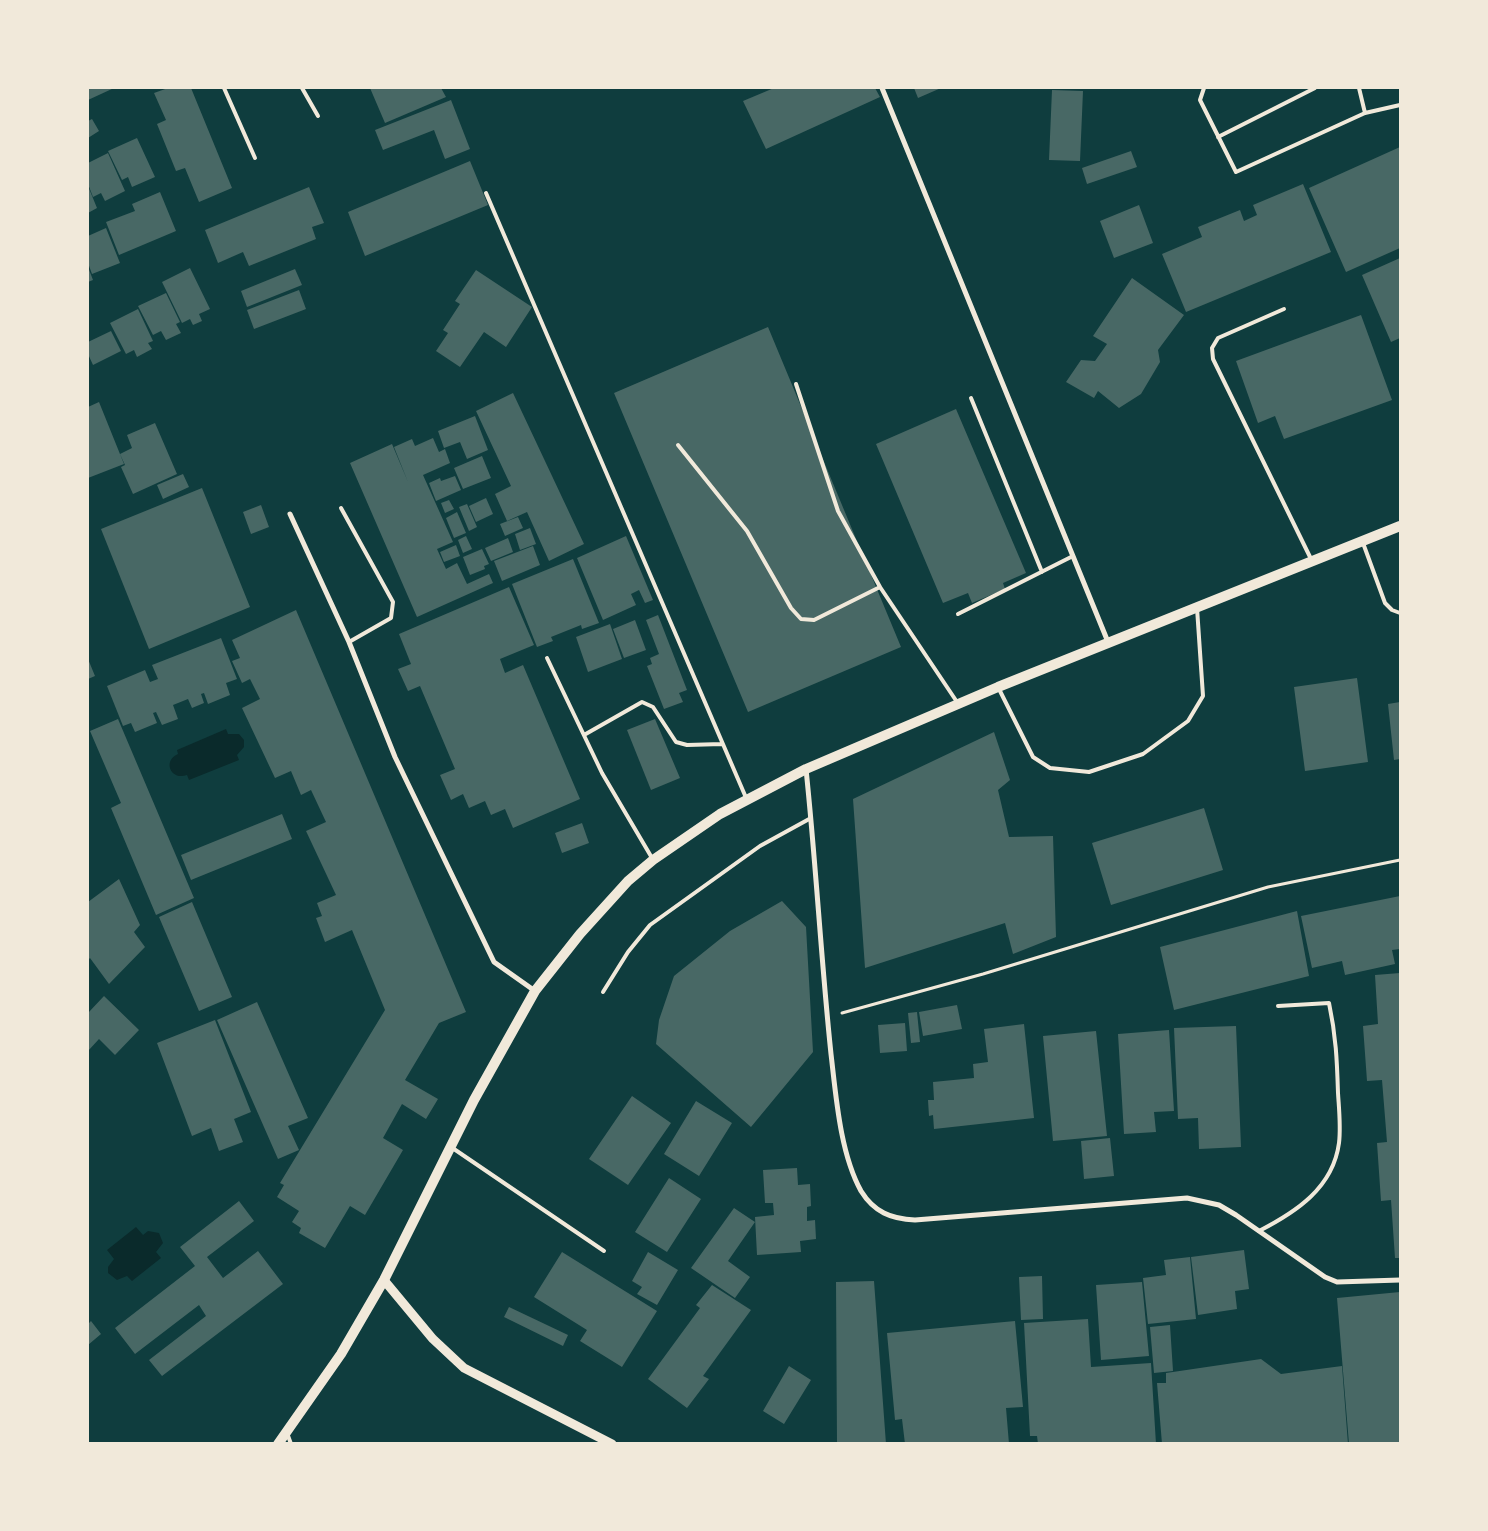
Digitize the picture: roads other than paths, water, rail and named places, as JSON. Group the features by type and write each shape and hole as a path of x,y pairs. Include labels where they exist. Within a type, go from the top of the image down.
{"main road":[{"path":"278,1444 341,1354 384,1280 451,1147 535,991 580,934 628,882 653,860 720,814 806,769 1108,642 1400,526"}],"street":[{"path":"882,88 1108,642"},
{"path":"290,514 349,642 395,757 494,962 535,991"},
{"path":"806,769 827,1017 837,1107 848,1156 861,1190 871,1204 884,1214 895,1219 915,1220 1187,1198 1219,1205 1325,1277 1337,1282 1400,1280"},
{"path":"384,1280 433,1339 464,1368 610,1443"}],"lane":[{"path":"224,88 255,158"},
{"path":"302,88 318,116"},
{"path":"1204,88 1200,100 1236,172 1365,113 1400,105"},
{"path":"1218,137 1315,88"},
{"path":"1360,88 1365,113"},
{"path":"486,193 747,800"},
{"path":"1284,309 1218,338 1212,348 1213,359 1312,561"},
{"path":"796,384 838,511 880,587 958,704"},
{"path":"971,398 1042,572"},
{"path":"678,445 747,531 791,608 801,619 814,620 880,587"},
{"path":"342,508 393,602 391,618 349,642"},
{"path":"1362,541 1385,603 1392,610 1400,613"},
{"path":"958,614 1073,556"},
{"path":"998,687 1033,757 1050,768 1089,772 1143,754 1188,721 1203,696 1197,607"},
{"path":"547,658 602,773 653,860"},
{"path":"584,735 642,702 653,707 676,742 687,745 722,744"},
{"path":"603,992 628,952 650,925 760,846 811,818"},
{"path":"1259,1231 1291,1214 1318,1192 1334,1163 1340,1142 1336,1037 1329,1003 1278,1006"},
{"path":"451,1147 604,1251"},
{"path":"286,1431 291,1444"}],"water":[{"path":"226,729 228,734 239,734 244,740 244,747 237,755 239,760 189,780 187,775 181,776 173,773 170,769 170,761 178,754 177,750"},
{"path":"136,1227 143,1235 148,1231 159,1233 163,1243 156,1252 161,1258 132,1281 127,1276 117,1280 108,1273 108,1267 114,1259 107,1250"}]}
